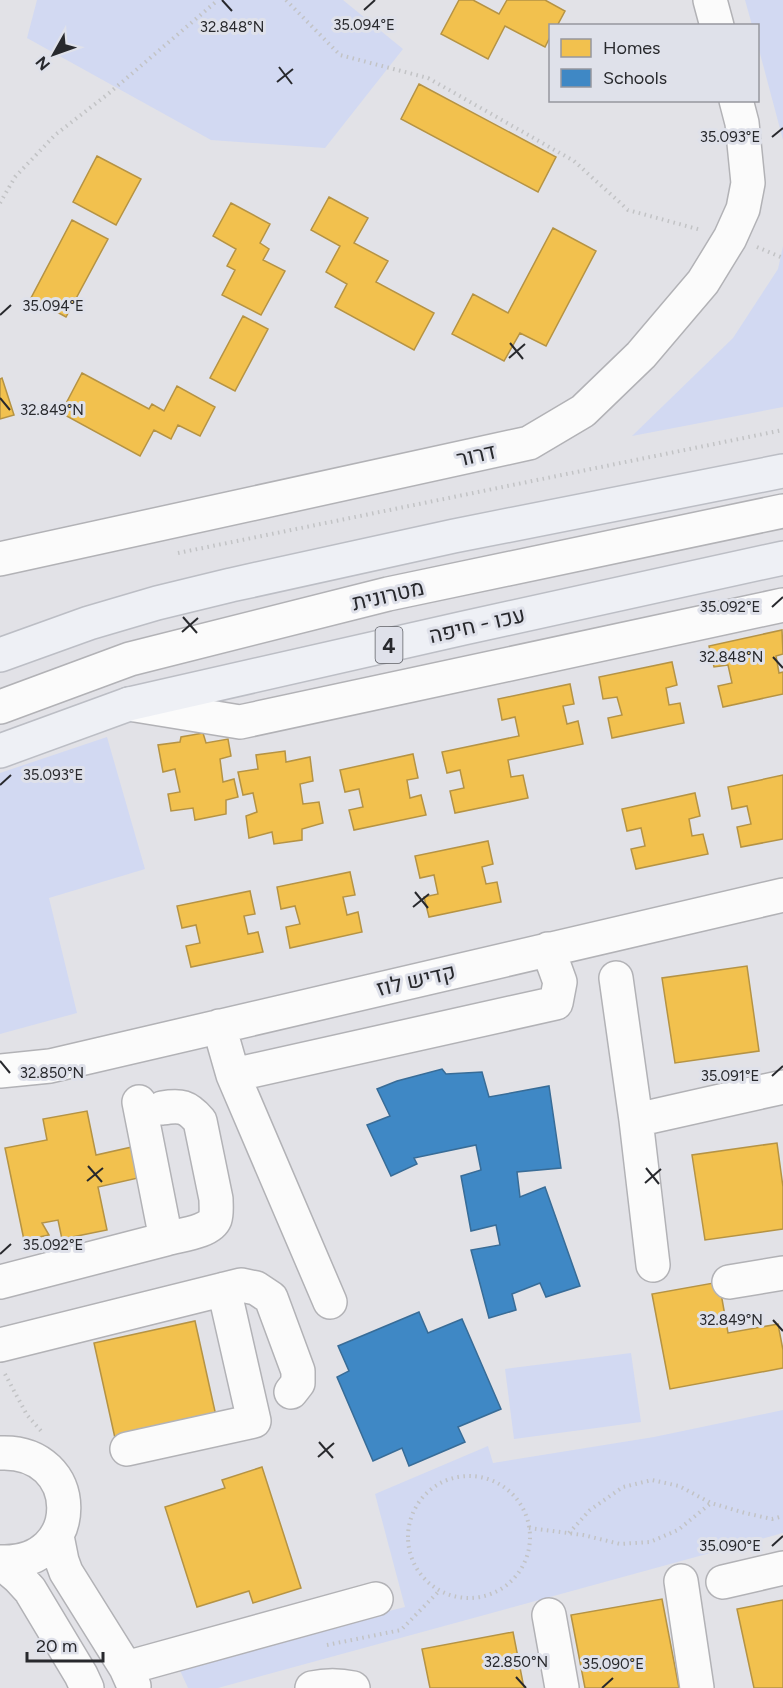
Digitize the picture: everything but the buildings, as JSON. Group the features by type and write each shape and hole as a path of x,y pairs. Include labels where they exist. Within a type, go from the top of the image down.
{"highway":[{"path":"0,655 89,623 231,585 454,536 783,471"},
{"name":"עכו - חיפה","path":"0,751 129,704 783,558"}],"street":[{"path":"710,0 716,24"},
{"name":"דרור","path":"0,559 529,443 583,411 641,355 703,282 730,238 743,209 748,183 742,123 737,102"},
{"name":"מטרונית","path":"0,707 130,659 354,603 783,511"},
{"path":"129,704 240,722 783,605"},
{"name":"קדיש לוז","path":"0,1071 50,1066 783,895"},
{"path":"233,1075 556,1003 560,982 548,949"},
{"path":"616,978 653,1265"},
{"path":"219,1026 233,1075 330,1302"},
{"name":"קדיש לוז","path":"0,1091 50,1066"},
{"path":"636,1120 783,1087"},
{"path":"0,1282 206,1229 214,1222 216,1199 200,1121 192,1112 177,1106 151,1105 166,1239"},
{"path":"729,1282 783,1273"},
{"path":"0,1345 224,1289 241,1285 248,1286 256,1288 271,1298 298,1371 298,1383 291,1392"},
{"path":"127,1449 254,1421 224,1289"},
{"path":"0,1428 10,1441 14,1454 42,1464 54,1475 61,1489 64,1505 63,1521 57,1536 49,1546 38,1555 26,1560 13,1563 0,1562"},
{"path":"57,1536 66,1572 130,1678 376,1599"},
{"path":"0,1562 30,1590 87,1688"},
{"path":"723,1582 783,1568"},
{"path":"681,1581 697,1688"},
{"path":"549,1615 562,1688"},
{"path":"312,1688 324,1685 353,1688"}],"path":[{"path":"0,203 15,177 55,135 116,87 218,0"},
{"path":"285,0 340,55 428,78 574,161 628,210 730,238 783,258"},
{"path":"175,553 783,430"},
{"path":"456,1477 476,1477 495,1482 511,1494 523,1509 529,1528 529,1549 522,1568 508,1584 491,1594 471,1599 450,1596 432,1586 418,1571 409,1553 408,1533 412,1514 423,1497 438,1485 456,1477"},
{"path":"569,1533 590,1510 623,1487 652,1480 679,1486 711,1503 745,1513 772,1519 783,1516"},
{"path":"529,1528 569,1533 620,1544 650,1542 678,1530 711,1503"}],"shaded area":[{"path":"37,0 343,0 403,49 325,148 211,140 27,38"},
{"path":"745,0 783,0 783,140 759,50 759,24 752,24"},
{"path":"783,246 783,407 632,436 733,338 778,269"},
{"path":"107,737 145,869 49,898 77,1013 0,1034 0,773"},
{"path":"631,1353 641,1422 514,1439 505,1369"},
{"path":"783,1410 783,1533 218,1688 188,1688 177,1664 405,1607 375,1494 488,1446 493,1463 654,1437"}]}
